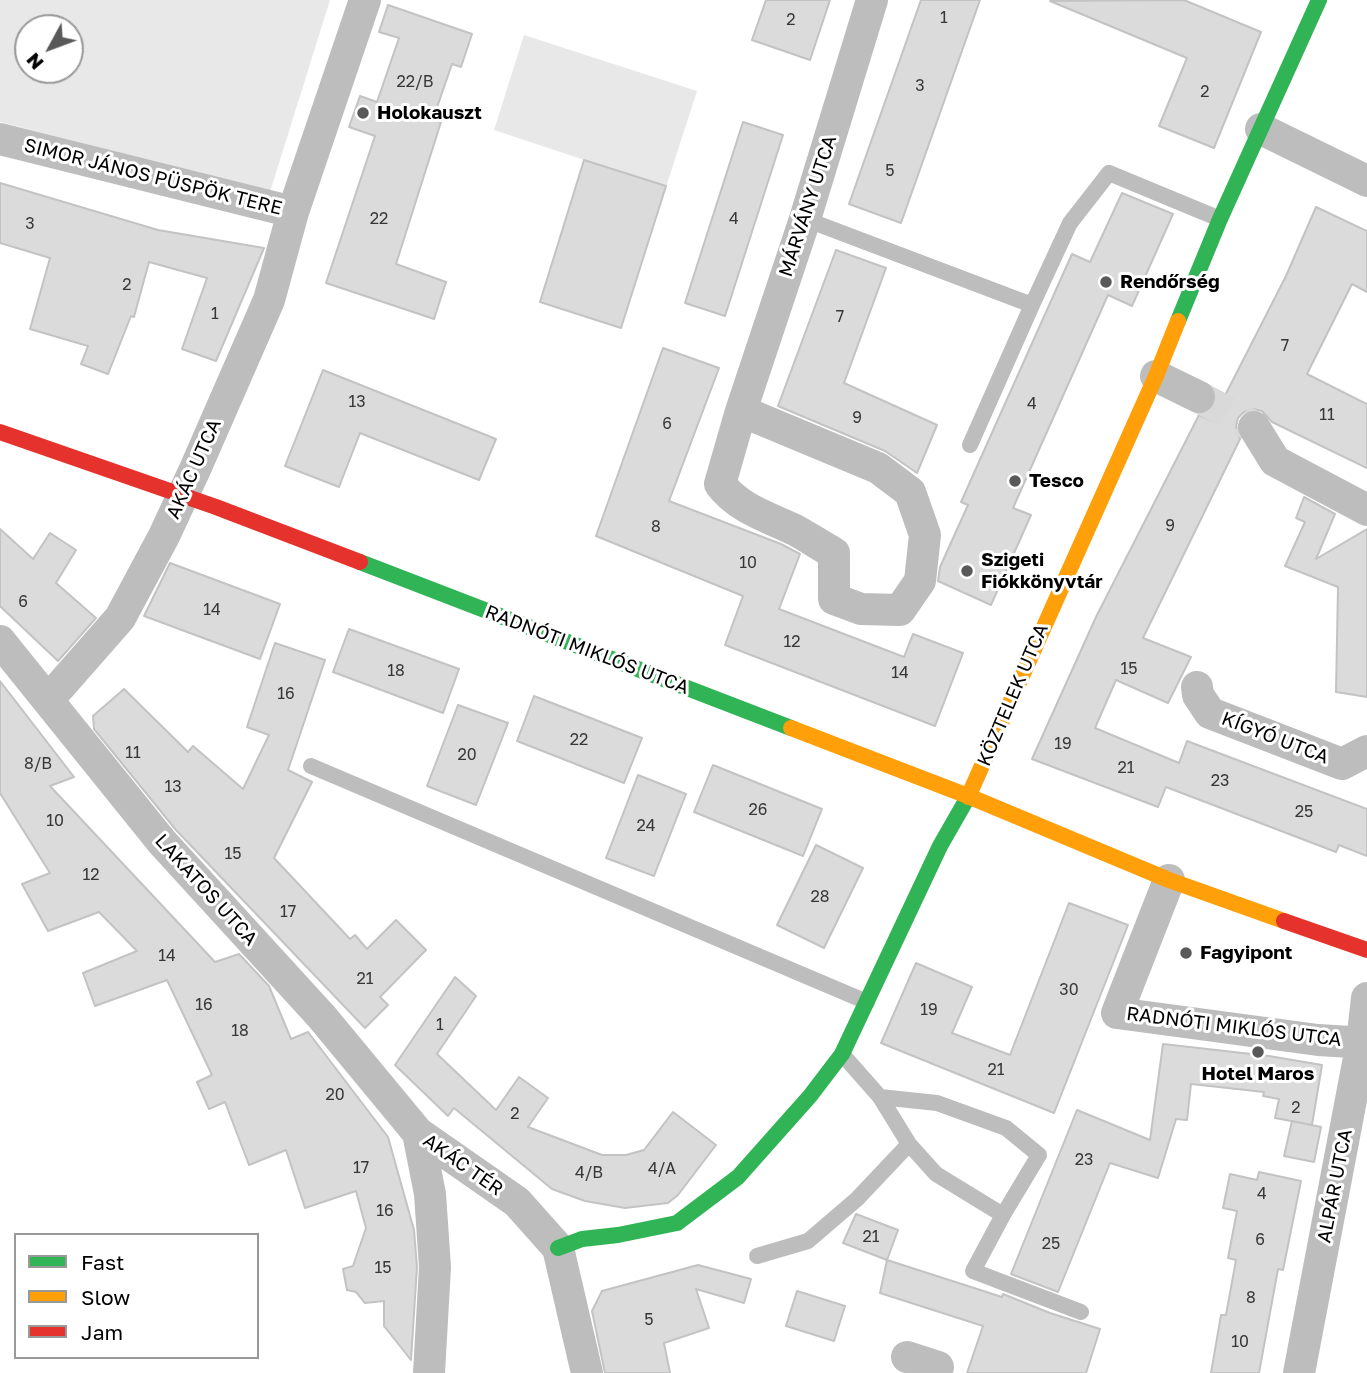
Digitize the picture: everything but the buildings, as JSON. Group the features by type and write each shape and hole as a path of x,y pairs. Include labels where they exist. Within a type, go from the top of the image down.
{"street":[{"name":"SIMOR JÁNOS PÜSPÖK TERE","path":"0,139 293,212 365,0"},
{"name":"MÁRVÁNY UTCA","path":"741,411 878,468 910,492 925,535 920,581 900,610 861,609 834,598 834,553 731,498 720,484 741,411 805,219 872,0"},
{"name":"KÖZTELEK UTCA","path":"558,1248 582,1239 677,1223 738,1177 810,1096 842,1054 940,846 968,796 1156,376 1220,219 1261,129 1310,2"},
{"path":"1261,129 1367,181"},
{"name":"AKÁC UTCA","path":"48,701 120,618 164,536 269,300 293,212"},
{"path":"1156,376 1199,397"},
{"path":"1254,427 1275,461 1367,510"},
{"name":"RADNÓTI MIKLÓS UTCA","path":"0,432 183,495 968,796 1168,880 1367,950"},
{"name":"LAKATOS UTCA","path":"0,641 162,842 322,1017 418,1133"},
{"name":"KÍGYÓ UTCA","path":"1197,687 1198,695 1210,713 1342,764 1367,751"},
{"name":"RADNÓTI MIKLÓS UTCA","path":"1168,880 1117,1013 1318,1040 1365,1042"},
{"name":"ALPÁR UTCA","path":"1299,1373 1365,1042 1367,998"},
{"name":"AKÁC TÉR","path":"418,1133 517,1202 558,1248 587,1373"},
{"name":"AKÁC TÉR","path":"418,1133 430,1194 435,1267 429,1373"},
{"path":"907,1357 938,1367 936,1373"}],"lane":[{"path":"970,445 1070,223 1109,173 1220,219"},
{"path":"805,219 1032,305"},
{"path":"312,766 867,1002"},
{"path":"842,1054 880,1097 909,1144 936,1174 1003,1215"},
{"path":"880,1097 937,1103 1006,1128 1039,1155 973,1271 1081,1312"},
{"path":"757,1256 808,1241 857,1199 909,1144"}],"shaded area":[{"path":"0,0 330,0 270,192 0,122"},
{"path":"524,35 697,91 666,187 494,130"}],"tunnel":[{"path":"1199,397 1254,427"}],"traffic: fast":[{"path":"1178,321 1220,219 1319,0"},
{"path":"360,562 791,728"},
{"path":"558,1248 582,1239 677,1223 738,1177 810,1096 842,1054 940,846 968,797"}],"traffic: slow":[{"path":"968,797 1178,321"},
{"path":"791,728 968,796 1169,880 1284,921"}],"traffic: jam":[{"path":"0,432 216,507 360,562"},
{"path":"1284,921 1367,950"}],"place":[{"name":"Holokauszt","path":"363,113"},
{"name":"Rendőrség","path":"1106,282"},
{"name":"Tesco","path":"1015,481"},
{"name":"Szigeti Fiókkönyvtár","path":"967,571"},
{"name":"Fagyipont","path":"1186,953"},
{"name":"Hotel Maros","path":"1258,1052"}]}
